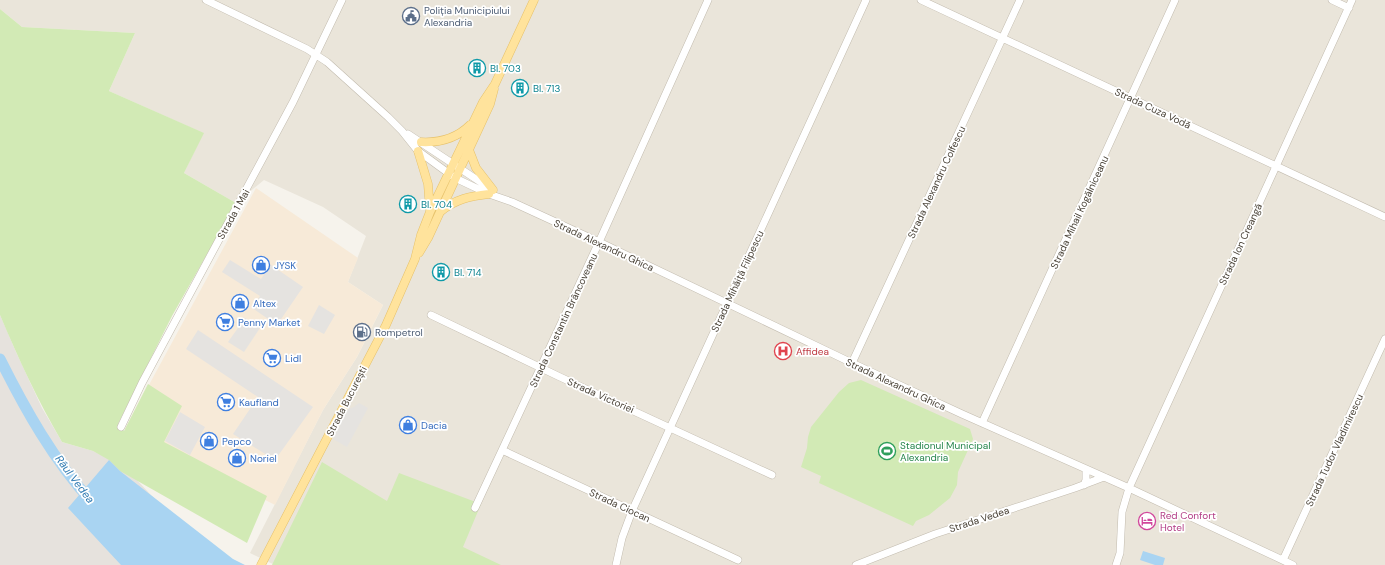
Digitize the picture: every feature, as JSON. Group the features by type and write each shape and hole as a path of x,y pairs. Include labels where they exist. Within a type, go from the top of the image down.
{"main road":[{"name":"Strada București","path":"261,565 382,332 415,259 428,238 472,123 495,84 534,0"},
{"name":"Strada București","path":"456,167 469,150 490,104 495,84"},
{"path":"421,142 436,142 453,137 460,134 472,123"},
{"path":"439,212 461,199 491,192 473,162 469,150"},
{"path":"418,151 428,184 430,212"},
{"name":"Strada București","path":"415,259 421,235 430,212 452,176"}],"street":[{"name":"Strada Alexandru Ghica","path":"206,0 317,55 344,77 402,131 418,151 452,176 491,192 852,363 982,423 1129,488 1293,565"},
{"name":"Strada 1 Mai","path":"121,427 142,383 264,157 317,55 342,0"},
{"name":"Strada Constantin Brâncoveanu","path":"475,508 599,242 708,0"},
{"name":"Strada Mihăiță Filipescu","path":"616,565 622,538 632,511 866,0"},
{"name":"Strada Cuza Vodă","path":"921,0 1385,217"},
{"name":"Strada Alexandru Colfescu","path":"852,363 1020,0"},
{"name":"Strada Mihail Kogălniceanu","path":"982,423 1175,0"},
{"path":"1332,0 1349,8"},
{"name":"Strada Ion Creangă","path":"1116,565 1120,553 1122,512 1129,488 1352,0"},
{"name":"Strada Alexandru Ghica","path":"402,131 421,142 491,192"},
{"name":"Strada Victoriei","path":"431,315 772,475"},
{"name":"Strada Tudor Vladimirescu","path":"1283,560 1385,339"},
{"name":"Strada Ciocan","path":"502,450 738,560"},
{"path":"1084,486 1086,480 1086,469"},
{"name":"Strada Vedea","path":"859,564 935,534 1084,486 1104,477"}],"shaded area":[{"path":"0,0 1385,0 1385,565 275,565 250,553 323,410 357,357 383,305 348,282 366,236 323,207 264,180 236,203 184,173 203,133 109,91 135,33 22,27 0,9"},
{"path":"256,188 358,258 348,282 383,305 357,357 323,410 275,505 125,429"},
{"path":"230,260 261,279 271,265 303,287 277,325 252,308 260,296 222,272"},
{"path":"319,305 335,315 324,334 308,326"},
{"path":"0,315 42,408 62,442 93,451 124,466 173,519 227,565 0,565"},
{"path":"245,318 260,328 244,352 228,342"},
{"path":"198,330 313,407 275,460 233,434 258,397 186,349"},
{"path":"359,403 368,408 347,447 333,439 348,409"},
{"path":"180,412 205,427 190,455 165,441"}],"green space":[{"path":"0,9 22,27 135,33 109,91 204,133 184,173 236,203 172,316 118,424 124,431 148,384 182,406 164,442 267,496 247,543 120,471 109,460 93,451 62,442 37,396 22,364 0,315"},
{"name":"Stadionul Municipal Alexandria","path":"861,380 970,429 973,439 958,472 957,485 950,498 929,515 916,521 913,526 819,483 821,476 801,467 807,448 811,427 839,392 849,383"},
{"path":"322,462 387,501 399,473 481,504 463,547 501,565 272,565"}],"water":[{"path":"109,460 120,471 233,559 245,565 121,565 68,508"},
{"path":"1143,551 1165,558 1163,565 1155,565 1140,560"}],"waterway":[{"name":"Râul Vedea","path":"0,359 41,434 65,469 92,502"}],"place":[{"name":"Poliția Municipiului Alexandria","path":"411,16"},
{"name":"Bl. 703","path":"477,68"},
{"name":"Bl. 713","path":"520,88"},
{"name":"Bl. 704","path":"408,204"},
{"name":"JYSK","path":"261,265"},
{"name":"Bl. 714","path":"441,272"},
{"name":"Altex","path":"240,303"},
{"name":"Penny Market","path":"225,322"},
{"name":"Rompetrol","path":"362,332"},
{"name":"Affidea","path":"783,351"},
{"name":"Lidl","path":"272,358"},
{"name":"Kaufland","path":"226,402"},
{"name":"Dacia","path":"408,425"},
{"name":"Pepco","path":"209,441"},
{"name":"Stadionul Municipal Alexandria","path":"887,451"},
{"name":"Noriel","path":"237,458"},
{"name":"Red Confort Hotel","path":"1147,521"}]}
